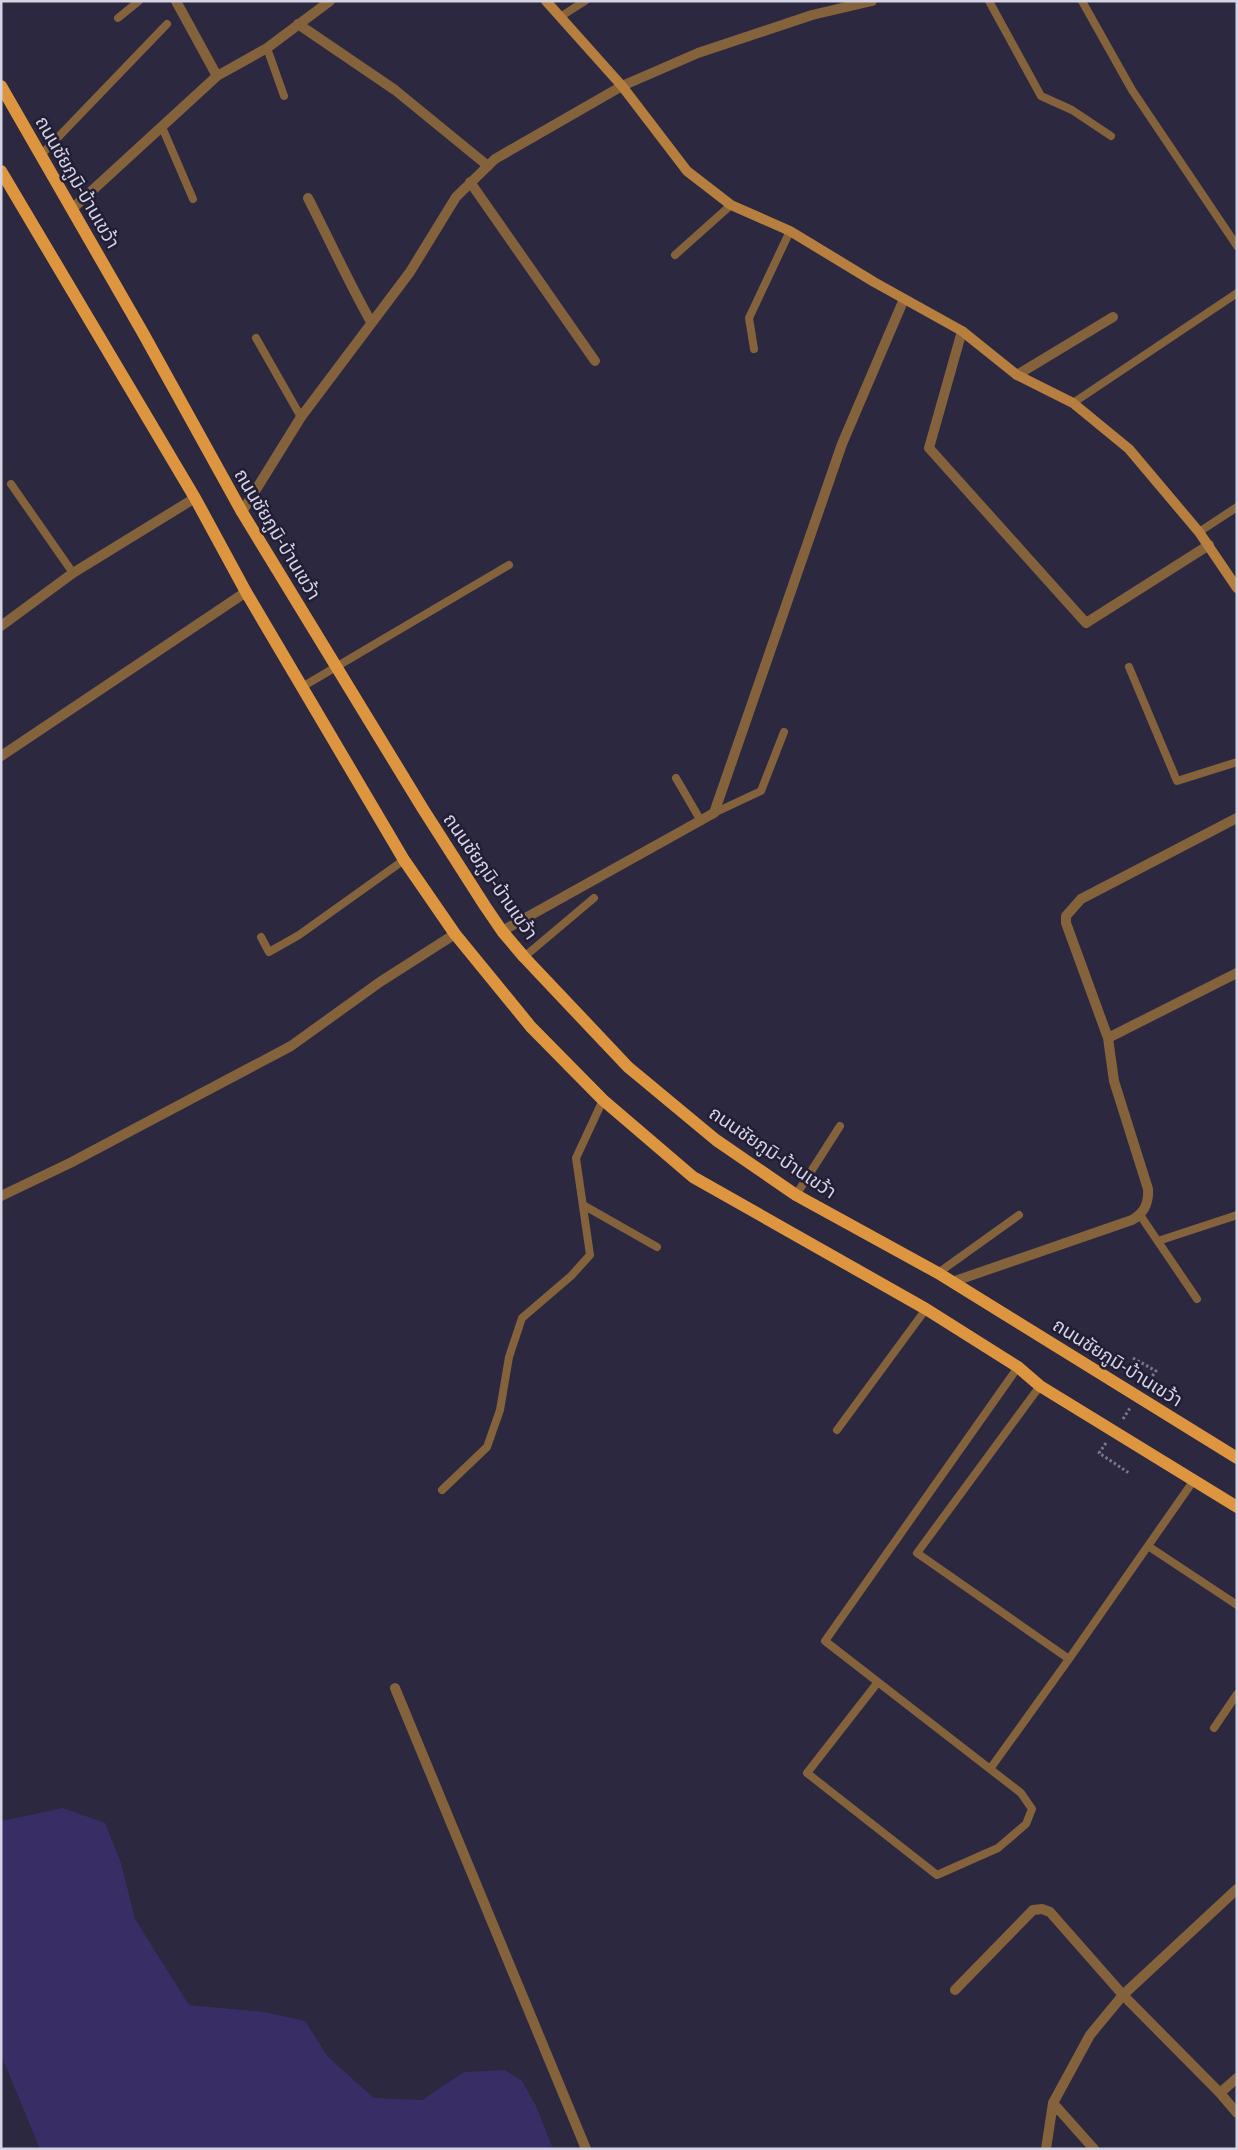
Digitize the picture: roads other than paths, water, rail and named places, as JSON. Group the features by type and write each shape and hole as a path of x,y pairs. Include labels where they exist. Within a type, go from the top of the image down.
{"main road":[{"name":"ถนนชัยภูมิ-บ้านเขว้า","path":"1,86 144,333 242,512 423,809 502,931 524,957 628,1067 716,1140 796,1195 952,1282 1237,1458"},
{"path":"1,171 404,860 455,934 531,1027 603,1100 694,1177 926,1309 1018,1367 1040,1386 1237,1507"}],"street":[{"path":"176,1 217,76"},
{"path":"72,209 217,76 267,48 330,1"},
{"path":"546,1 622,86 687,171 731,205 790,231 962,331 1016,375 1073,403 1129,449 1199,532 1237,588"},
{"path":"242,512 301,417 410,272 456,197 495,159 622,86 698,53 852,3 872,1"},
{"path":"298,24 395,90 488,166"},
{"path":"470,182 595,361"},
{"path":"308,198 332,245 346,278 371,322"},
{"path":"502,931 714,813 842,444 904,299"},
{"path":"1016,375 1113,317"},
{"path":"962,331 928,448 1086,623 1209,545"},
{"path":"1,626 73,573 194,498"},
{"path":"1,756 246,592"},
{"path":"952,1282 1132,1220 1140,1215 1148,1199 1148,1189 1114,1081 1108,1038 1066,923 1066,916 1081,899 1237,818"},
{"path":"1,1196 136,1128 291,1046 380,982 455,934"},
{"path":"1108,1038 1237,973"},
{"path":"395,1688 586,2149"},
{"path":"1046,2149 1053,2103 1090,2034 1123,1994 1237,1889"},
{"path":"955,1990 1033,1910 1042,1909 1050,1912 1123,1994 1220,2093 1237,2113"},
{"path":"1220,2093 1237,2078"},
{"path":"1053,2103 1094,2149"}],"lane":[{"path":"118,18 139,1"},
{"path":"560,17 585,1"},
{"path":"989,1 1041,96 1072,110 1111,136"},
{"path":"1082,1 1132,90 1237,246"},
{"path":"41,155 167,24"},
{"path":"267,48 284,96"},
{"path":"162,127 193,199"},
{"path":"675,255 731,205"},
{"path":"754,349 748,318 790,231"},
{"path":"1073,403 1237,294"},
{"path":"256,338 301,417"},
{"path":"10,484 73,573"},
{"path":"1199,532 1237,507"},
{"path":"302,687 509,565"},
{"path":"1128,667 1177,781 1237,762"},
{"path":"714,813 761,791 784,732"},
{"path":"676,778 701,821"},
{"path":"261,937 269,952 299,934 404,860"},
{"path":"524,957 594,898"},
{"path":"442,1490 486,1447 500,1410 509,1357 522,1318 571,1276 590,1255 576,1158 603,1100"},
{"path":"796,1195 840,1126"},
{"path":"583,1205 657,1247"},
{"path":"938,1274 1019,1214"},
{"path":"1140,1215 1197,1299"},
{"path":"1158,1241 1237,1215"},
{"path":"837,1430 926,1309"},
{"path":"878,1682 806,1773 937,1875 998,1848 1026,1824 1032,1809 1021,1793 878,1682 825,1641 1018,1367"},
{"path":"1040,1386 917,1553 1068,1659"},
{"path":"990,1769 1194,1480"},
{"path":"1148,1546 1237,1605"},
{"path":"1214,1728 1237,1694"}]}
